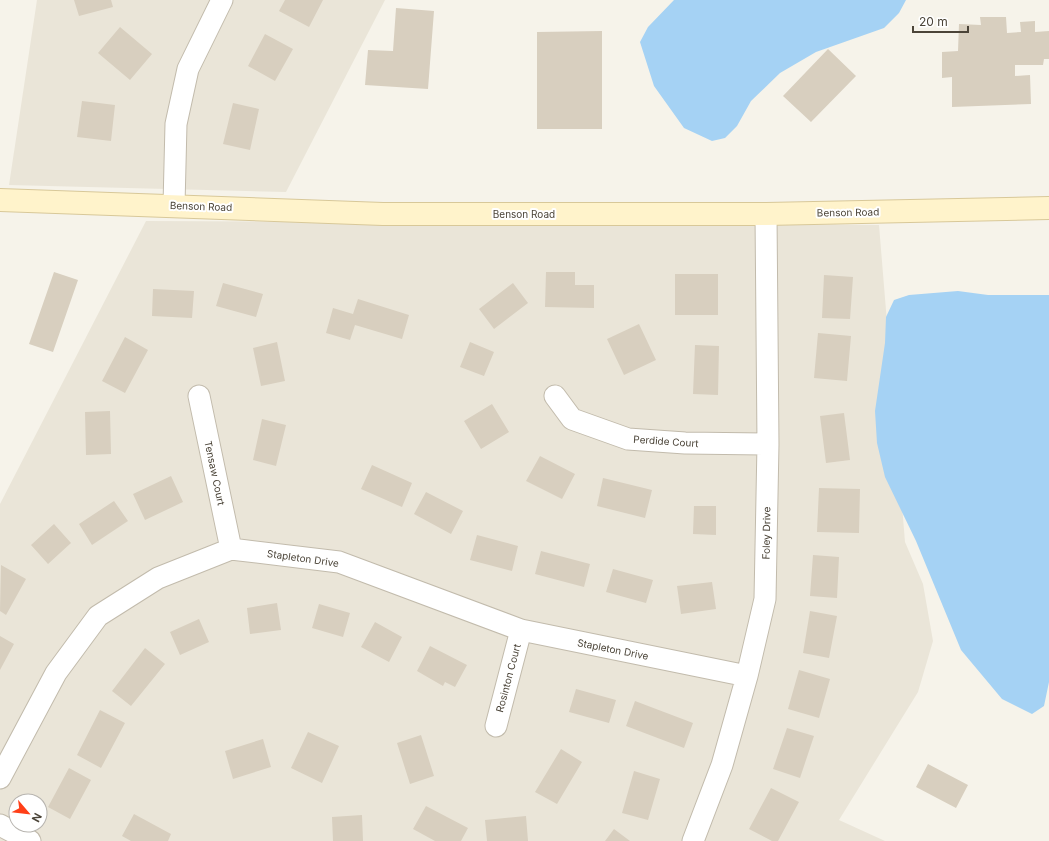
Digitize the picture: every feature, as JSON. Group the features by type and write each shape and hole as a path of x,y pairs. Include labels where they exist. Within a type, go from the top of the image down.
{"main road":[{"name":"Benson Road","path":"0,200 174,205 384,214 766,214 1049,208"}],"street":[{"path":"174,205 176,124 188,69 222,0"},
{"name":"Foley Drive","path":"693,841 722,765 747,676 765,599 768,444 766,214"},
{"name":"Tensaw Court","path":"199,396 231,549"},
{"name":"Perdide Court","path":"555,396 572,419 628,439 685,443 768,444"},
{"name":"Stapleton Drive","path":"0,778 56,673 98,616 158,578 231,549 339,562 521,630 747,676"},
{"name":"Rosinton Court","path":"496,726 521,630"},
{"path":"0,825 30,841"}],"shaded area":[{"path":"37,0 385,0 286,192 9,185"},
{"path":"146,221 879,225 905,542 923,584 933,641 918,692 839,820 885,841 0,841 0,504"}],"water":[{"path":"674,0 906,0 899,13 884,28 816,52 780,73 751,101 737,126 725,138 712,141 684,128 654,86 640,42 648,27"},
{"path":"958,291 988,295 1049,295 1049,682 1044,706 1032,714 1002,699 961,650 916,541 885,477 877,443 875,411 885,343 886,317 894,300 909,295"}],"building":[{"path":"74,0 111,0 113,7 79,16"},
{"path":"285,0 323,0 309,27 279,11"},
{"path":"396,8 434,11 428,89 365,85 368,50 393,51"},
{"path":"980,17 1006,17 1007,33 1021,32 1020,22 1035,21 1035,32 1049,31 1049,59 1044,59 1043,65 1015,65 1015,76 1030,75 1031,104 952,107 952,77 942,78 942,52 958,51 959,24 981,25"},
{"path":"120,27 152,54 130,80 98,53"},
{"path":"602,31 602,129 537,129 537,32"},
{"path":"265,34 293,49 275,81 248,66"},
{"path":"828,49 856,76 811,122 783,96"},
{"path":"82,101 115,105 111,141 77,137"},
{"path":"233,103 259,109 250,150 223,144"},
{"path":"54,272 78,280 53,352 29,344"},
{"path":"546,272 575,272 575,285 594,285 594,308 545,307"},
{"path":"675,274 718,274 718,315 675,315"},
{"path":"824,275 853,277 850,319 822,318"},
{"path":"223,283 263,294 256,317 216,306"},
{"path":"513,283 528,303 494,329 479,309"},
{"path":"153,289 194,291 192,318 152,316"},
{"path":"358,299 409,315 402,339 355,325 350,340 326,333 333,308 353,314"},
{"path":"639,324 656,360 624,375 607,339"},
{"path":"818,333 851,336 847,381 814,378"},
{"path":"125,337 148,350 125,393 102,381"},
{"path":"277,342 285,381 261,386 253,348"},
{"path":"470,342 494,352 484,376 460,367"},
{"path":"695,345 719,346 718,395 693,394"},
{"path":"492,404 509,432 481,449 464,421"},
{"path":"110,411 111,454 86,455 85,412"},
{"path":"844,413 850,460 826,463 820,416"},
{"path":"262,419 286,425 276,466 253,460"},
{"path":"540,456 575,474 562,499 526,481"},
{"path":"372,465 412,483 402,507 361,489"},
{"path":"171,476 183,502 145,520 133,494"},
{"path":"603,478 652,490 645,518 597,506"},
{"path":"819,488 860,489 859,533 817,532"},
{"path":"426,492 463,511 451,534 414,514"},
{"path":"114,501 128,521 92,545 79,524"},
{"path":"694,506 716,506 716,535 693,534"},
{"path":"54,524 71,543 48,564 31,545"},
{"path":"477,535 518,546 512,571 470,560"},
{"path":"541,551 590,564 584,587 535,574"},
{"path":"813,555 839,557 837,598 810,596"},
{"path":"1,565 26,579 6,615 0,611"},
{"path":"613,569 653,580 646,603 606,592"},
{"path":"712,582 716,609 681,614 677,586"},
{"path":"277,603 281,630 250,634 247,608"},
{"path":"319,604 350,613 343,637 312,628"},
{"path":"810,611 837,616 829,658 803,653"},
{"path":"199,619 209,642 180,655 170,632"},
{"path":"375,622 402,637 389,662 361,647"},
{"path":"0,636 14,644 0,670"},
{"path":"430,646 467,665 455,687 445,682 443,686 417,671"},
{"path":"145,648 165,664 131,706 112,691"},
{"path":"799,670 830,679 819,718 788,709"},
{"path":"576,689 616,700 609,723 569,712"},
{"path":"635,701 693,723 684,748 626,726"},
{"path":"100,710 125,723 101,768 77,755"},
{"path":"787,728 814,736 800,778 773,769"},
{"path":"308,732 339,746 322,783 291,768"},
{"path":"421,735 434,776 410,784 397,743"},
{"path":"263,739 271,767 233,779 225,751"},
{"path":"561,749 582,762 557,804 535,792"},
{"path":"928,764 968,785 956,808 916,787"},
{"path":"69,768 91,780 70,819 48,807"},
{"path":"634,771 660,779 648,820 622,813"},
{"path":"771,788 799,802 778,841 772,841 749,829"},
{"path":"426,806 468,828 461,841 435,841 413,829"},
{"path":"134,814 171,834 168,841 131,841 122,836"},
{"path":"362,815 363,841 333,841 332,817"},
{"path":"526,816 528,841 487,841 485,820"},
{"path":"614,829 630,841 605,841"}]}
